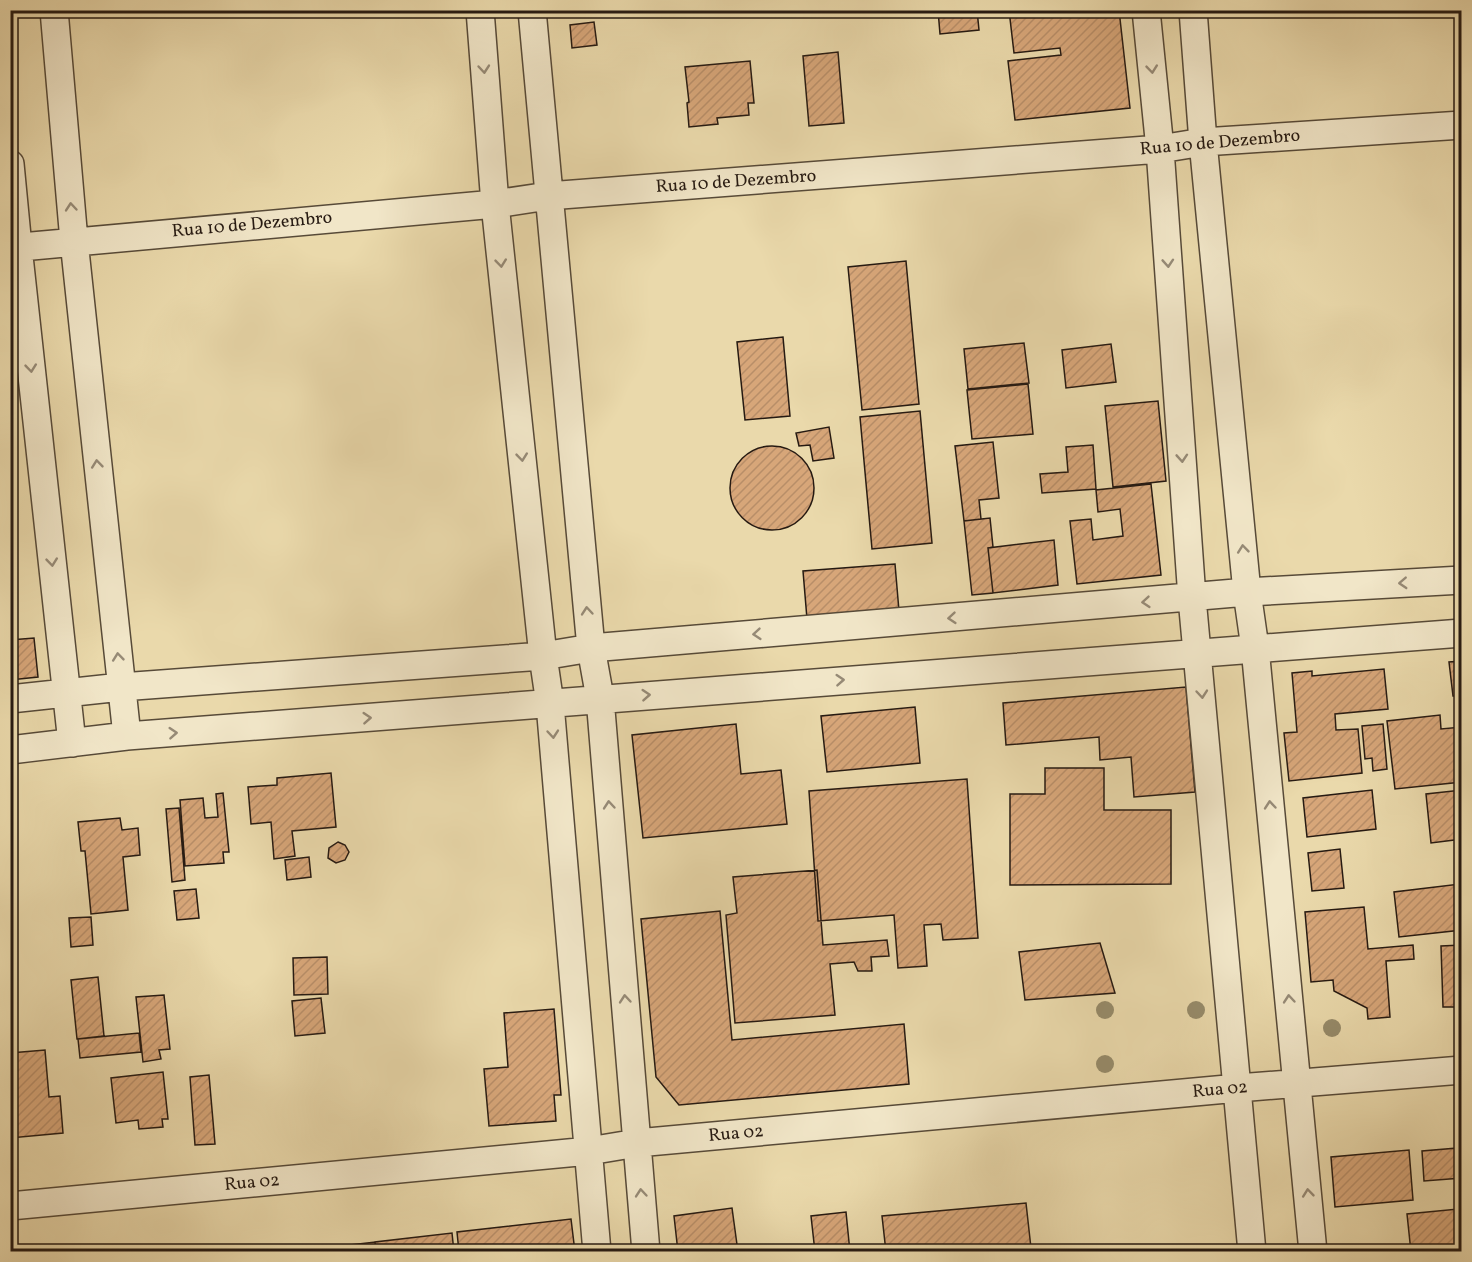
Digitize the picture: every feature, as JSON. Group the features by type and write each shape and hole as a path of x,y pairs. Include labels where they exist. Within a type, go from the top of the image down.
{"street":[{"path":"54,10 74,241 127,736"},
{"path":"480,10 495,204 550,704 597,1251"},
{"path":"532,10 591,648 600,698 646,1251"},
{"path":"1146,10 1160,149 1192,598 1252,1251"},
{"path":"1193,10 1203,142 1247,592 1255,648 1313,1251"},
{"name":"Rua 10 de Dezembro","path":"14,248 495,204 548,196 1160,149 1203,142 1461,125"},
{"path":"10,164 14,248 72,743"},
{"path":"10,699 121,687 543,656 591,648 1247,592 1461,580"},
{"path":"10,750 127,736 1461,633"},
{"name":"Rua 02","path":"10,1206 589,1150 637,1143 1461,1070"}],"building":[{"path":"938,10 977,10 979,30 940,34"},
{"path":"1009,10 1119,10 1130,108 1015,120 1008,61 1061,55 1060,48 1014,53"},
{"path":"594,22 597,45 572,48 570,25"},
{"path":"838,52 844,123 809,126 803,56"},
{"path":"750,61 754,103 748,103 749,115 717,118 718,124 689,127 685,67"},
{"path":"906,261 919,404 862,410 848,267"},
{"path":"783,337 790,416 745,420 737,342"},
{"path":"1024,343 1029,383 968,389 964,349"},
{"path":"1111,344 1116,382 1066,388 1062,350"},
{"path":"1028,384 1033,434 972,439 967,390"},
{"path":"1158,401 1166,481 1113,487 1105,406"},
{"path":"920,411 932,543 872,549 860,417"},
{"path":"829,427 834,458 813,461 810,445 799,446 796,433"},
{"path":"993,442 999,498 979,500 981,519 964,521 955,446"},
{"path":"1093,445 1096,489 1042,493 1040,474 1068,472 1066,447"},
{"path":"772,446 788,449 802,458 811,472 814,488 811,504 802,518 788,527 772,530 756,527 742,518 733,504 730,488 733,472 742,458 756,449"},
{"path":"1151,484 1161,575 1077,584 1070,521 1091,519 1093,540 1123,536 1120,509 1098,512 1096,490"},
{"path":"990,518 993,547 988,548 993,593 972,595 964,521"},
{"path":"1054,540 1058,585 993,593 988,548"},
{"path":"895,564 899,611 807,619 803,571"},
{"path":"34,638 38,677 10,680 10,640"},
{"path":"1462,661 1462,696 1453,696 1449,662"},
{"path":"1384,669 1388,709 1335,714 1336,730 1358,729 1362,773 1289,781 1284,733 1297,732 1292,673 1312,671 1312,676"},
{"path":"1186,687 1195,792 1134,797 1131,757 1100,760 1099,737 1006,745 1003,703"},
{"path":"915,707 920,763 827,772 821,716"},
{"path":"1440,715 1441,729 1462,727 1462,782 1395,789 1387,721"},
{"path":"736,724 741,774 781,770 787,824 643,838 632,735"},
{"path":"1383,724 1387,769 1373,771 1372,758 1365,759 1362,726"},
{"path":"1045,768 1104,768 1104,810 1171,810 1171,884 1010,885 1010,794 1045,794"},
{"path":"331,773 336,827 292,831 295,856 274,859 271,822 251,824 248,787 277,785 277,778"},
{"path":"967,779 978,938 943,940 941,924 924,925 927,966 898,968 894,915 818,921 809,791"},
{"path":"1372,790 1376,829 1307,837 1303,798"},
{"path":"1462,790 1462,839 1431,843 1426,794"},
{"path":"223,793 229,852 223,852 224,863 185,866 180,800 203,798 205,818 218,817 216,794"},
{"path":"179,808 185,880 172,882 166,809"},
{"path":"120,818 122,830 138,828 140,855 123,857 128,910 91,914 85,851 81,851 78,822"},
{"path":"338,842 345,845 349,852 345,860 336,863 328,858 329,848"},
{"path":"1340,849 1344,888 1312,891 1308,853"},
{"path":"309,857 311,877 287,880 285,860"},
{"path":"817,870 823,945 887,940 889,956 871,957 872,971 858,971 854,962 830,964 835,1015 735,1023 726,915 737,913 733,877"},
{"path":"1460,884 1462,930 1399,937 1394,892"},
{"path":"196,889 199,918 177,920 174,891"},
{"path":"1364,907 1368,949 1413,945 1414,959 1386,961 1390,1017 1368,1019 1367,1008 1334,991 1333,980 1311,982 1305,912"},
{"path":"720,911 732,1040 904,1024 909,1084 679,1105 656,1077 641,919"},
{"path":"91,917 93,945 71,947 69,918"},
{"path":"1100,943 1115,993 1025,1000 1019,952"},
{"path":"1462,945 1462,1007 1443,1007 1441,946"},
{"path":"327,957 328,994 294,995 293,958"},
{"path":"98,977 104,1036 77,1039 71,980"},
{"path":"164,995 170,1049 159,1050 161,1059 143,1062 136,997"},
{"path":"321,998 325,1033 295,1036 292,1001"},
{"path":"554,1009 561,1095 554,1095 556,1121 489,1126 484,1069 508,1067 504,1013"},
{"path":"139,1033 141,1052 80,1058 78,1039"},
{"path":"45,1050 49,1097 60,1096 63,1133 10,1138 10,1053"},
{"path":"163,1072 168,1119 162,1119 163,1127 139,1129 138,1120 116,1123 111,1078"},
{"path":"209,1075 215,1144 195,1145 190,1077"},
{"path":"1455,1128 1462,1128 1462,1178 1424,1181 1422,1151 1457,1148"},
{"path":"1409,1150 1413,1200 1335,1207 1331,1157"},
{"path":"1026,1203 1031,1248 994,1252 886,1252 882,1216"},
{"path":"732,1208 738,1252 678,1252 674,1216"},
{"path":"1458,1209 1462,1252 1411,1252 1407,1214"},
{"path":"846,1212 850,1252 815,1252 811,1216"},
{"path":"571,1219 575,1252 459,1252 457,1232"},
{"path":"452,1233 454,1252 376,1252 375,1242"},
{"path":"375,1242 376,1252 343,1252 342,1246"}]}
